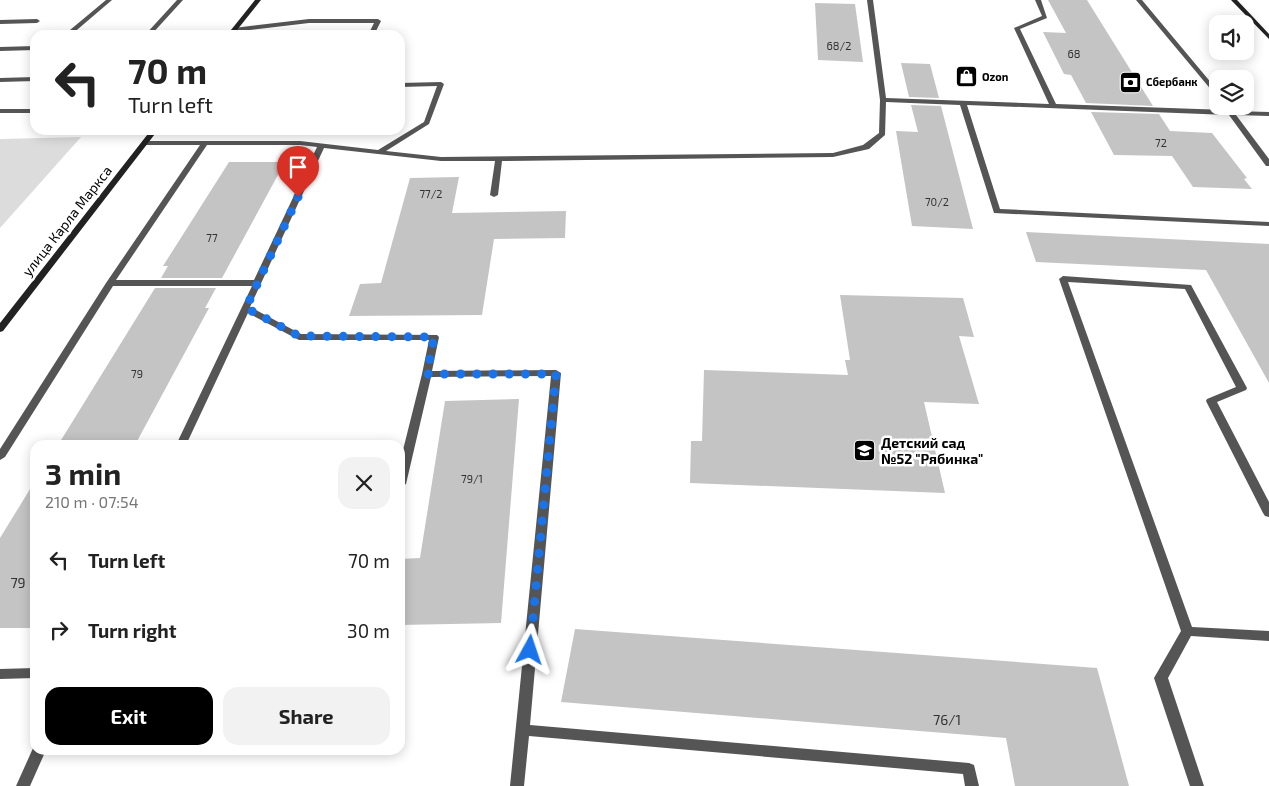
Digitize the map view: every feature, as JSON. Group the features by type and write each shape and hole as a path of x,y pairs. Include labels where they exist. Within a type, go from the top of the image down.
{"main road":[{"path":"234,30 258,0"},
{"path":"1234,0 1269,37"},
{"name":"улица Карла Маркса","path":"0,329 151,135"}],"lane":[{"path":"73,30 109,0"},
{"path":"153,30 180,0"},
{"path":"145,143 300,143 441,159 833,155 866,146 883,134 883,100 870,0"},
{"path":"1038,0 1045,17 1017,28 1053,106"},
{"path":"1139,0 1209,85"},
{"path":"0,22 37,21"},
{"path":"251,30 309,21 378,21 374,30"},
{"path":"0,49 30,48"},
{"path":"0,80 30,79"},
{"path":"379,152 427,123 441,84 405,85"},
{"path":"883,100 1209,109"},
{"path":"963,103 997,211 1269,224"},
{"path":"0,111 30,111"},
{"path":"1254,112 1269,114"},
{"path":"1232,115 1269,164"},
{"path":"0,457 110,283 205,143"},
{"path":"184,440 322,145"},
{"path":"494,195 499,158"},
{"path":"1197,786 1161,678 1187,630 1063,279 1188,287 1242,388 1211,401 1269,513"},
{"path":"110,283 258,283"},
{"path":"246,308 299,336 434,337 405,464"},
{"path":"427,374 556,374 517,786"},
{"path":"1187,630 1269,636"},
{"path":"0,674 30,673"},
{"path":"522,730 969,769 972,786"},
{"path":"23,786 38,755"}],"shaded area":[{"path":"81,137 0,228 0,139"}],"building":[{"path":"1048,0 1087,0 1153,106 1086,103 1071,75 1064,74 1043,32 1066,33"},
{"path":"815,3 855,4 863,62 818,60"},
{"path":"901,63 930,64 939,98 909,97"},
{"path":"911,105 941,106 973,229 912,226 896,131 918,132"},
{"path":"1091,112 1159,114 1170,131 1212,133 1247,178 1244,179 1252,189 1193,187 1172,156 1114,155"},
{"path":"229,162 285,162 222,278 161,278 168,266 163,266"},
{"path":"459,177 452,213 566,211 565,238 494,239 482,315 349,316 360,284 381,283 410,178"},
{"path":"1026,232 1269,244 1269,383 1206,270 1036,262"},
{"path":"155,288 216,288 205,308 209,308 138,440 61,440"},
{"path":"840,295 963,298 974,337 959,336 979,404 924,402 945,493 690,483 691,441 702,441 704,370 848,375 845,360 850,360"},
{"path":"519,399 501,623 405,625 405,559 420,558 445,401"},
{"path":"30,489 30,628 0,628 0,538"},
{"path":"575,629 1097,668 1129,786 1015,786 1006,738 561,702"}],"place":[{"name":"Ozon","path":"966,77"},
{"name":"Сбербанк","path":"1130,82"},
{"name":"Детский сад №52 \"Рябинка\"","path":"865,451"}],"route":[{"path":"298,197 246,308 299,336 434,337 427,374 556,374 530,650"}]}
